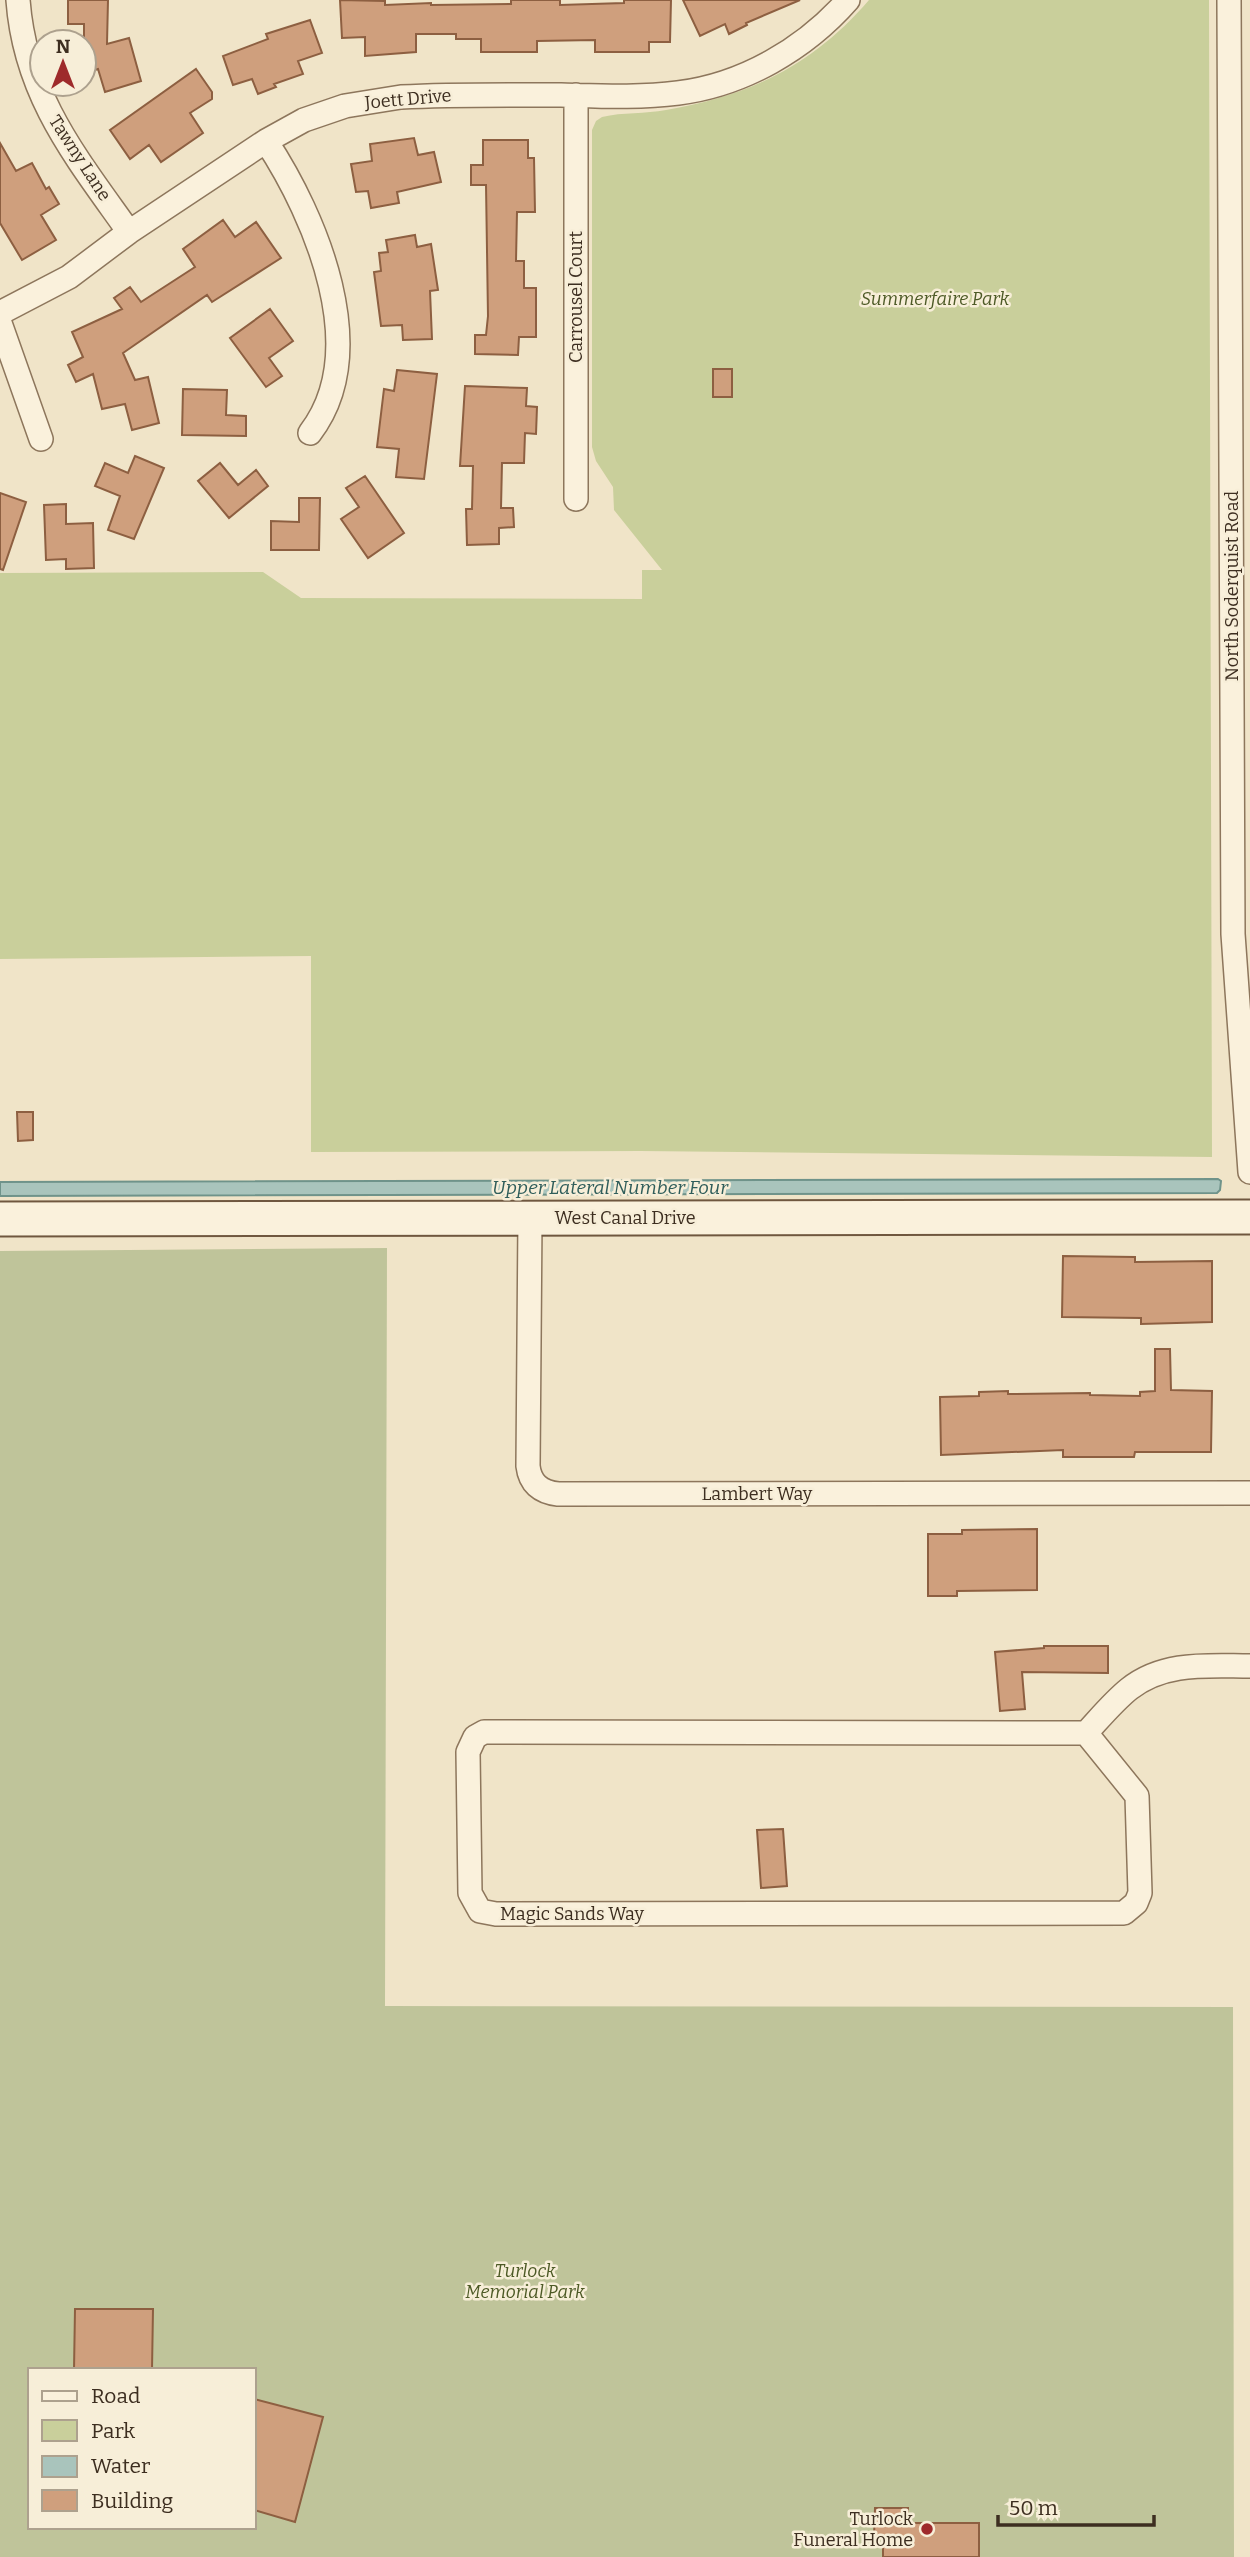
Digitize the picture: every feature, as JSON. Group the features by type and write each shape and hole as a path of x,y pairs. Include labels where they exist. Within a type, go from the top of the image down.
{"street":[{"name":"Tawny Lane","path":"18,0 24,43 42,98 64,138 129,232"},
{"name":"Joett Drive","path":"0,313 69,276 129,232 266,141 324,112 375,100 426,95 663,94 720,84 782,55 819,29 848,0"},
{"name":"North Soderquist Road","path":"1228,0 1233,934 1250,1172"},
{"name":"Carrousel Court","path":"576,96 576,499"},
{"path":"266,141 284,169 308,218 326,272 336,324 338,353 334,387 324,412 310,433"},
{"path":"0,323 41,439"},
{"name":"West Canal Drive","path":"0,1219 1250,1217"},
{"name":"Lambert Way","path":"530,1218 528,1466 532,1481 545,1492 1250,1493"},
{"path":"1086,1733 1129,1689 1152,1675 1182,1666 1250,1666"},
{"name":"Magic Sands Way","path":"484,1732 1086,1733 1137,1796 1140,1893 1136,1903 1124,1913 496,1914 480,1911 470,1893 468,1752 475,1737 484,1732"}],"green space":[{"name":"Summerfaire Park","path":"869,0 1209,0 1212,1157 640,1151 311,1152 311,956 0,959 0,573 263,572 301,598 642,599 642,570 662,570 614,510 613,487 596,461 592,447 592,130 596,121 602,117 697,104 752,86 778,74 825,43"},
{"name":"Turlock Memorial Park","path":"387,1248 385,2006 1233,2007 1234,2557 0,2557 0,1251"}],"water":[{"name":"Upper Lateral Number Four","path":"1221,1181 1217,1193 0,1196 0,1182"}],"building":[{"path":"68,0 108,0 107,44 129,38 141,81 105,92 98,69 98,28 84,28 84,24 68,24"},
{"path":"340,0 385,1 385,5 431,5 560,0 560,5 624,3 624,0 671,0 670,42 649,42 649,52 595,52 595,40 537,41 537,52 481,52 481,39 456,39 456,34 416,34 416,52 365,56 365,37 342,38"},
{"path":"683,0 800,0 746,23 747,25 729,34 725,24 700,36"},
{"path":"310,20 322,53 298,61 303,74 274,84 276,87 258,94 252,79 233,85 223,56 268,39 266,34"},
{"path":"196,69 212,92 212,99 190,113 203,133 161,162 149,145 130,159 110,130"},
{"path":"414,138 418,155 434,152 441,182 397,192 399,203 371,208 368,191 356,192 351,164 372,161 370,144"},
{"path":"483,140 528,140 528,158 534,158 535,212 517,212 516,261 524,261 524,288 536,288 536,337 519,337 518,355 475,354 475,335 486,335 488,316 486,185 471,185 471,165 483,165"},
{"path":"0,143 16,171 32,163 46,189 49,187 59,204 41,215 56,240 22,260 0,223"},
{"path":"223,220 235,237 256,222 281,258 212,302 207,295 123,353 135,380 148,377 159,423 132,430 125,404 102,409 93,374 76,382 68,365 83,357 72,332 122,309 114,298 130,287 141,302 195,267 183,249"},
{"path":"415,235 417,247 431,244 438,290 430,291 432,339 403,340 402,325 381,326 374,272 381,271 379,253 388,252 386,240"},
{"path":"270,309 293,341 269,358 282,376 266,387 230,338"},
{"path":"713,369 732,369 732,397 713,397"},
{"path":"397,370 437,374 424,479 396,477 399,449 377,447 384,389 394,391"},
{"path":"465,386 527,388 526,406 537,407 536,434 525,433 524,463 502,463 501,508 513,508 514,527 499,528 499,544 467,545 466,509 472,509 473,466 460,466"},
{"path":"183,389 227,390 226,415 246,416 246,436 182,435"},
{"path":"135,456 164,468 134,539 108,530 120,496 95,486 105,463 128,473"},
{"path":"220,463 238,485 256,470 268,486 229,518 198,481"},
{"path":"365,476 404,533 368,558 341,519 359,507 346,488"},
{"path":"0,493 26,502 3,570 0,569"},
{"path":"299,498 320,498 319,550 271,550 271,521 299,522"},
{"path":"66,504 66,524 93,523 94,568 66,569 66,559 46,560 44,505"},
{"path":"17,1112 33,1112 33,1140 18,1141"},
{"path":"1063,1256 1135,1257 1135,1262 1212,1261 1212,1322 1141,1324 1141,1318 1062,1317"},
{"path":"1155,1349 1170,1349 1171,1390 1212,1391 1211,1452 1135,1452 1134,1457 1063,1457 1063,1450 941,1455 940,1397 979,1396 979,1392 1008,1391 1008,1394 1090,1393 1140,1396 1140,1392 1155,1391"},
{"path":"1037,1529 1037,1590 957,1591 957,1596 928,1596 928,1534 962,1534 962,1530"},
{"path":"1044,1646 1108,1646 1108,1673 1022,1672 1025,1709 1000,1711 995,1652"},
{"path":"783,1829 787,1886 761,1888 757,1830"},
{"path":"75,2309 153,2309 152,2368 74,2368"},
{"path":"256,2400 323,2417 295,2522 256,2511"},
{"name":"Turlock Funeral Home","path":"875,2508 908,2508 908,2523 979,2523 979,2557 883,2557 883,2536 874,2536"}],"place":[{"name":"Turlock Funeral Home","path":"927,2529"}]}
